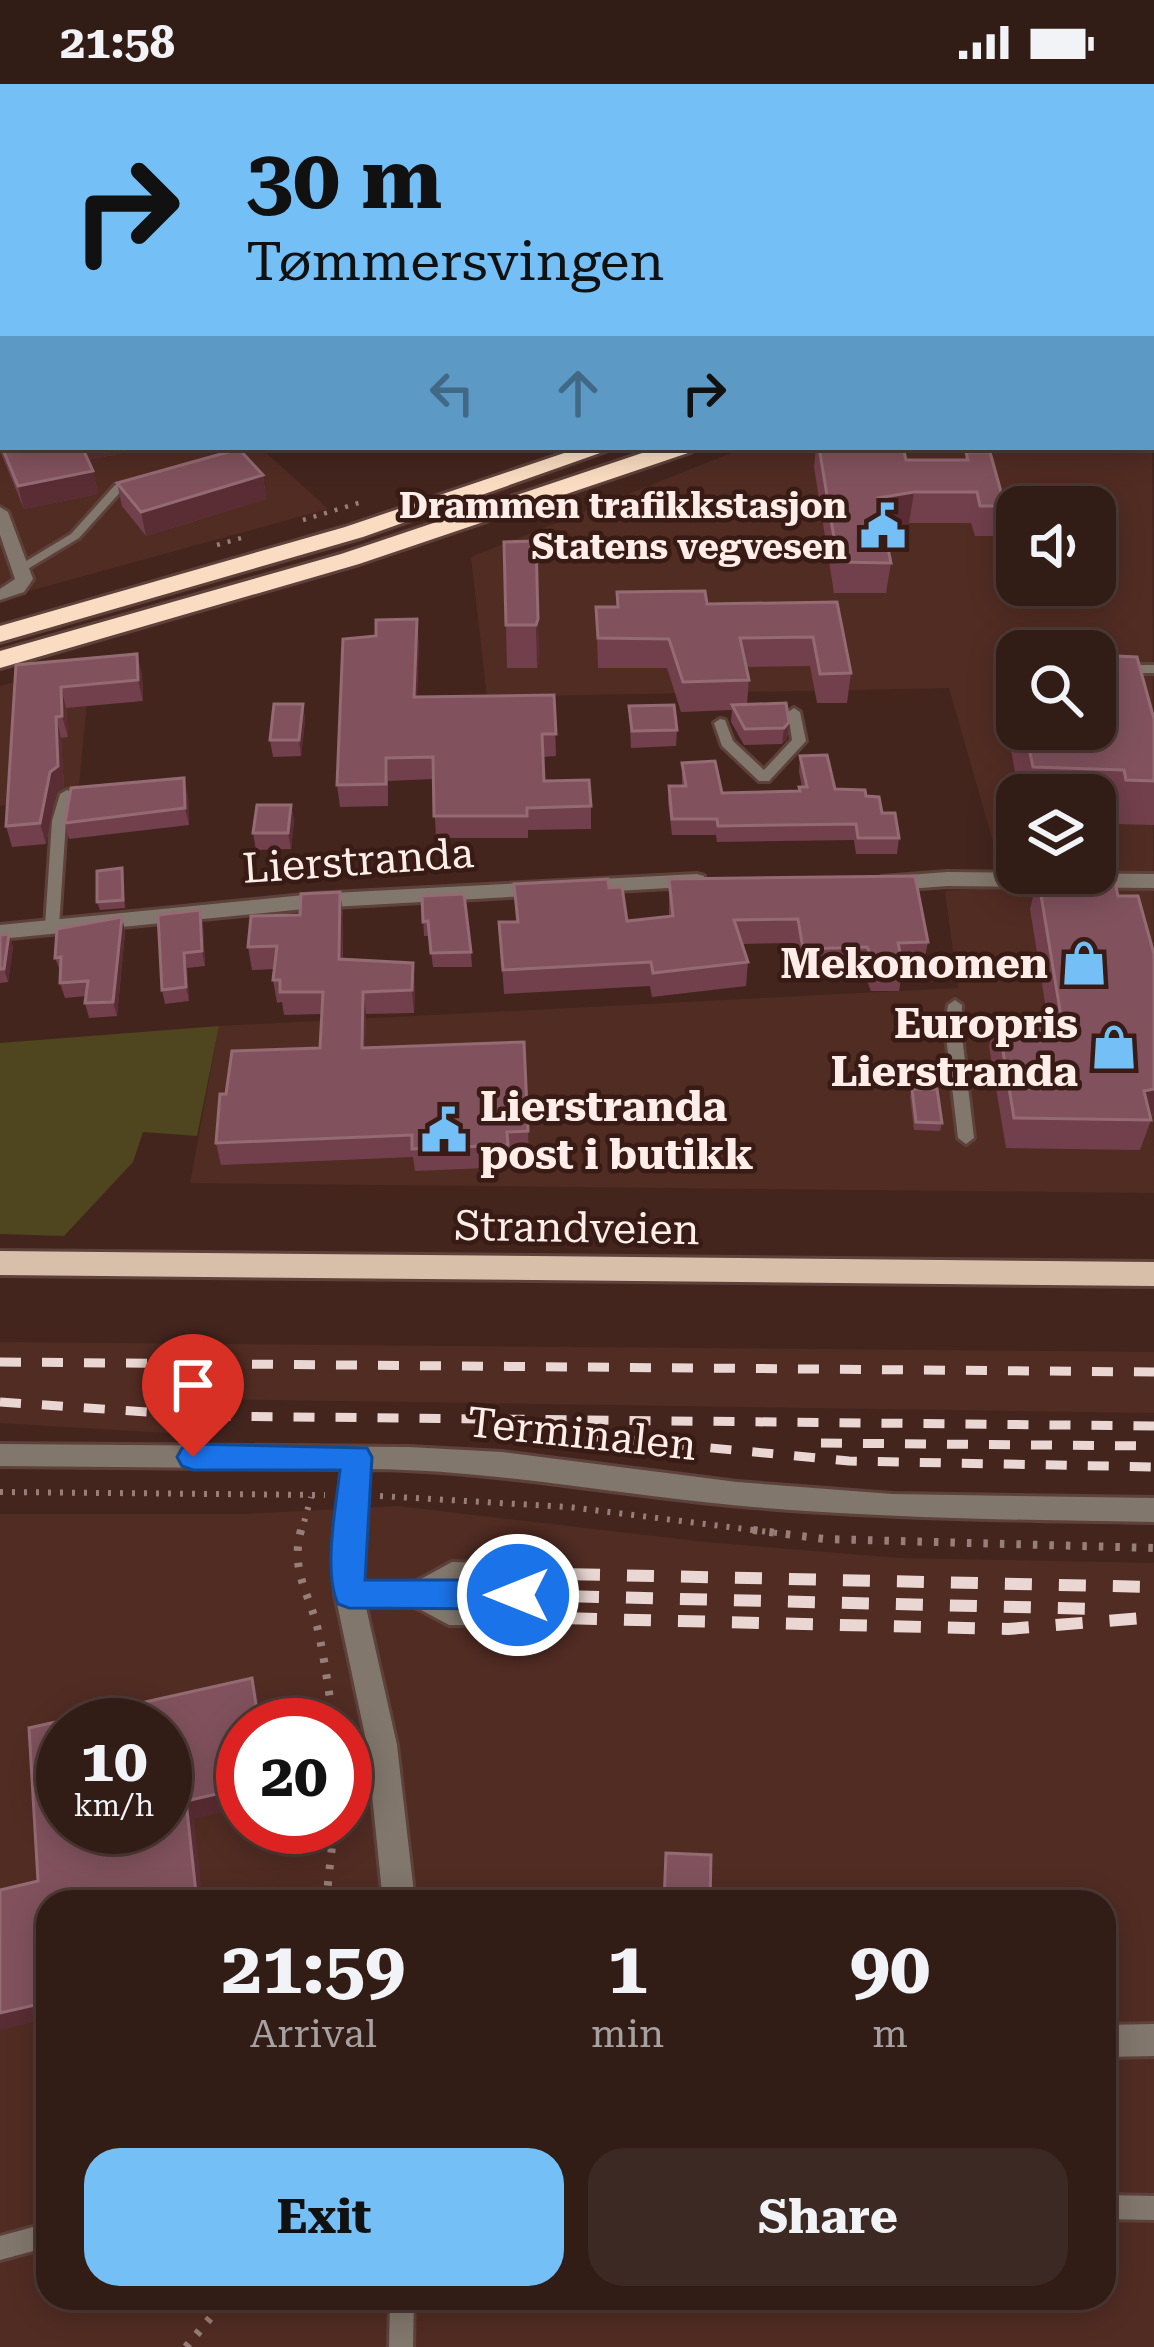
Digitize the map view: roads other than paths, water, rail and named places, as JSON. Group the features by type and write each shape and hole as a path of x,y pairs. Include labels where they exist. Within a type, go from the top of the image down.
{"highway":[{"path":"0,634 354,532 596,450"},
{"path":"0,660 350,559 674,450"}],"main road":[{"name":"Strandveien","path":"0,1263 1154,1274"}],"street":[{"path":"0,595 18,589 25,579 2,522"},
{"path":"864,884 947,879 1154,881"},
{"name":"Lierstranda","path":"0,932 314,901 722,880"},
{"name":"Terminalen","path":"0,1455 356,1457 502,1463 737,1494 892,1506 1154,1510"},
{"path":"356,1457 349,1594 382,1744 398,1890"},
{"path":"1116,2041 1154,2040"}],"lane":[{"path":"22,568 75,536 118,487 164,475"},
{"path":"1116,669 1154,669"},
{"path":"720,723 728,743 764,778 799,742 794,712"},
{"path":"52,926 59,821 67,794"},
{"path":"955,1005 953,1027 966,1138"},
{"path":"409,1594 452,1571 519,1573"},
{"path":"349,1594 518,1595"},
{"path":"409,1594 448,1616 517,1617"},
{"path":"1116,2207 1154,2208"},
{"path":"0,2248 36,2238"},
{"path":"401,2347 402,2310"}],"railway":[{"path":"0,1362 1154,1372"},
{"path":"0,1402 206,1416 1154,1426"},
{"path":"585,1436 849,1461 1154,1467"},
{"path":"821,1443 1154,1446"},
{"path":"519,1573 1154,1587"},
{"path":"518,1595 1100,1609"},
{"path":"516,1617 1008,1629 1154,1617"}],"place":[{"name":"Drammen trafikkstasjon Statens vegvesen","path":"883,526"},
{"name":"Mekonomen","path":"1084,963"},
{"name":"Europris Lierstranda","path":"1114,1047"},
{"name":"Lierstranda post i butikk","path":"444,1130"}]}
